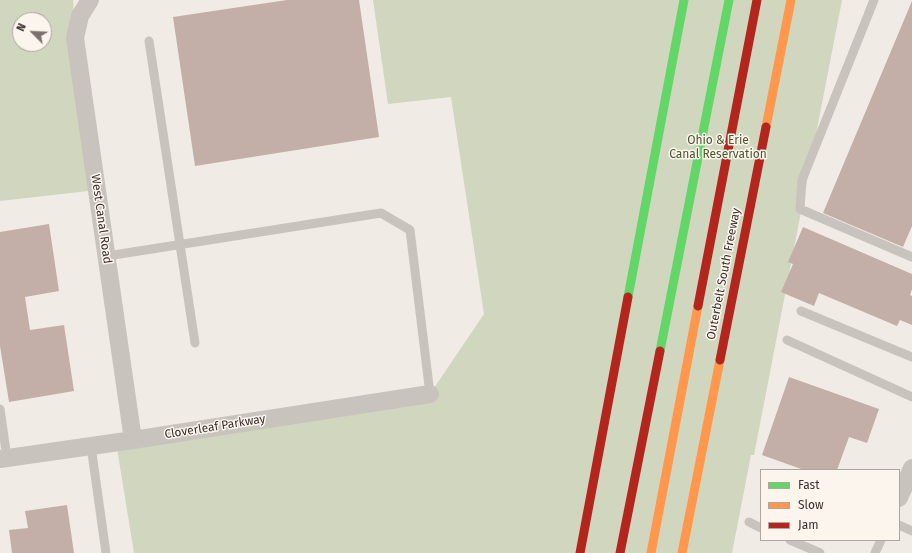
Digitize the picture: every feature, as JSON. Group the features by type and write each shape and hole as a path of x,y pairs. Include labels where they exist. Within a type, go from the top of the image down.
{"highway":[{"path":"580,553 684,0"},
{"path":"620,553 729,0"},
{"path":"651,553 757,0"},
{"name":"Outerbelt South Freeway","path":"682,553 791,0"}],"street":[{"name":"West Canal Road","path":"90,0 80,16 75,38 133,440"},
{"name":"Cloverleaf Parkway","path":"4,458 133,440 430,394"},
{"path":"900,496 912,468"}],"lane":[{"path":"874,0 802,180 800,209 912,257"},
{"path":"150,41 195,343"},
{"path":"107,256 381,213 410,230 430,394"},
{"path":"801,310 912,357"},
{"path":"787,340 912,397"},
{"path":"0,409 4,458"},
{"path":"91,446 106,553"},
{"path":"749,522 760,528"},
{"path":"900,525 912,531"},
{"path":"792,541 820,553"},
{"path":"875,553 881,541"}],"green space":[{"path":"0,0 73,0 76,48 97,190 0,201"},
{"name":"Ohio & Erie Canal Reservation","path":"373,0 842,0 754,455 751,455 732,553 134,553 116,442 430,394 484,314 451,97 388,104"}],"building":[{"path":"287,0 359,0 379,137 195,166 173,17"},
{"path":"912,1 912,226 903,247 823,213"},
{"path":"49,224 59,291 25,297 30,330 64,325 74,391 9,402 0,346 0,232"},
{"path":"803,227 912,274 912,289 910,295 912,296 912,325 900,320 897,326 819,293 814,306 781,292 793,264 788,262"},
{"path":"789,377 879,409 867,443 849,437 837,469 801,469 762,455"},
{"path":"67,505 74,553 12,553 9,530 28,528 25,511"}],"traffic: fast":[{"path":"628,297 684,0"},
{"path":"660,351 729,0"}],"traffic: slow":[{"path":"766,127 791,0"},
{"path":"651,553 698,306"},
{"path":"682,553 720,360"}],"traffic: jam":[{"path":"698,306 757,0"},
{"path":"720,360 766,127"},
{"path":"580,553 628,297"},
{"path":"620,553 660,351"}]}
